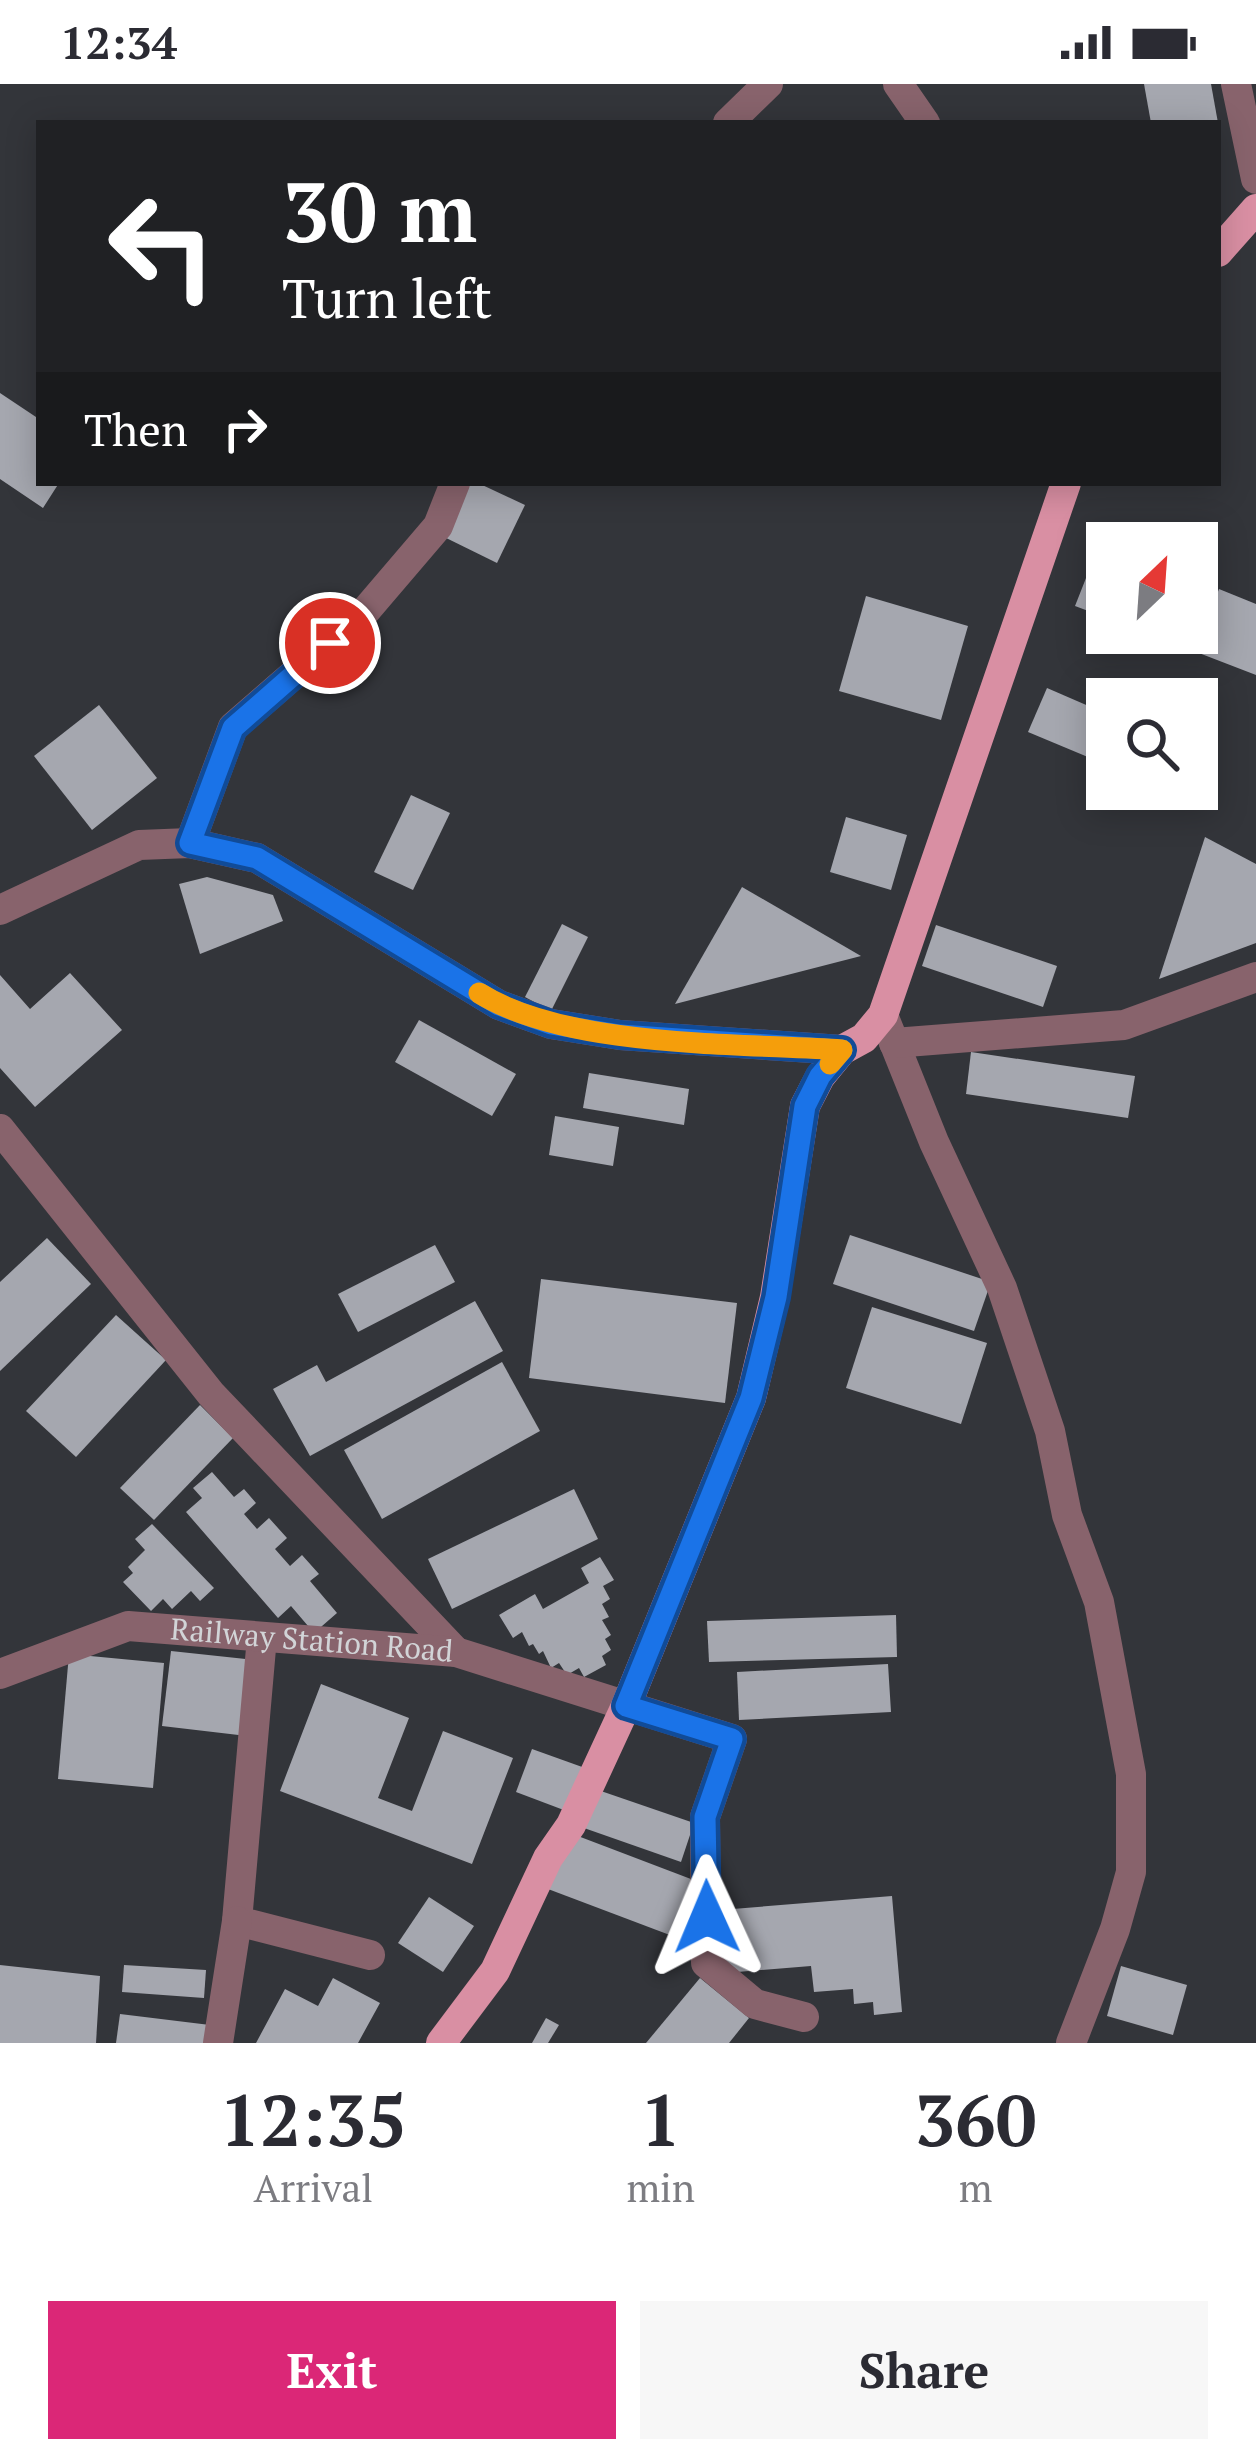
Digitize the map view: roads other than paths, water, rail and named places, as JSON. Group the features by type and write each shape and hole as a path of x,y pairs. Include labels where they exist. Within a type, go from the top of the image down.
{"main road":[{"path":"1221,249 1256,209"},
{"path":"441,2043 495,1971 548,1858 571,1825 626,1706 751,1398 776,1297 805,1106 820,1076 842,1050 889,1029 1065,486"}],"street":[{"path":"731,120 768,84"},
{"path":"898,84 924,120"},
{"path":"1236,84 1256,178"},
{"path":"190,843 233,728 362,615 438,526 454,486"},
{"path":"0,910 139,845 190,843 257,858 499,1005 551,1024 620,1035 842,1050"},
{"path":"1071,2043 1131,1872 1131,1774 1099,1603 1067,1515 1050,1431 1002,1288 950,1179 889,1029 1124,1024 1256,977"},
{"path":"0,1129 211,1394 456,1652"},
{"name":"Railway Station Road","path":"0,1674 128,1626 456,1652 732,1739 705,1817 706,1963 755,2004 805,2017"},
{"path":"218,2043 237,1921 262,1637"},
{"path":"237,1921 370,1954"}]}
